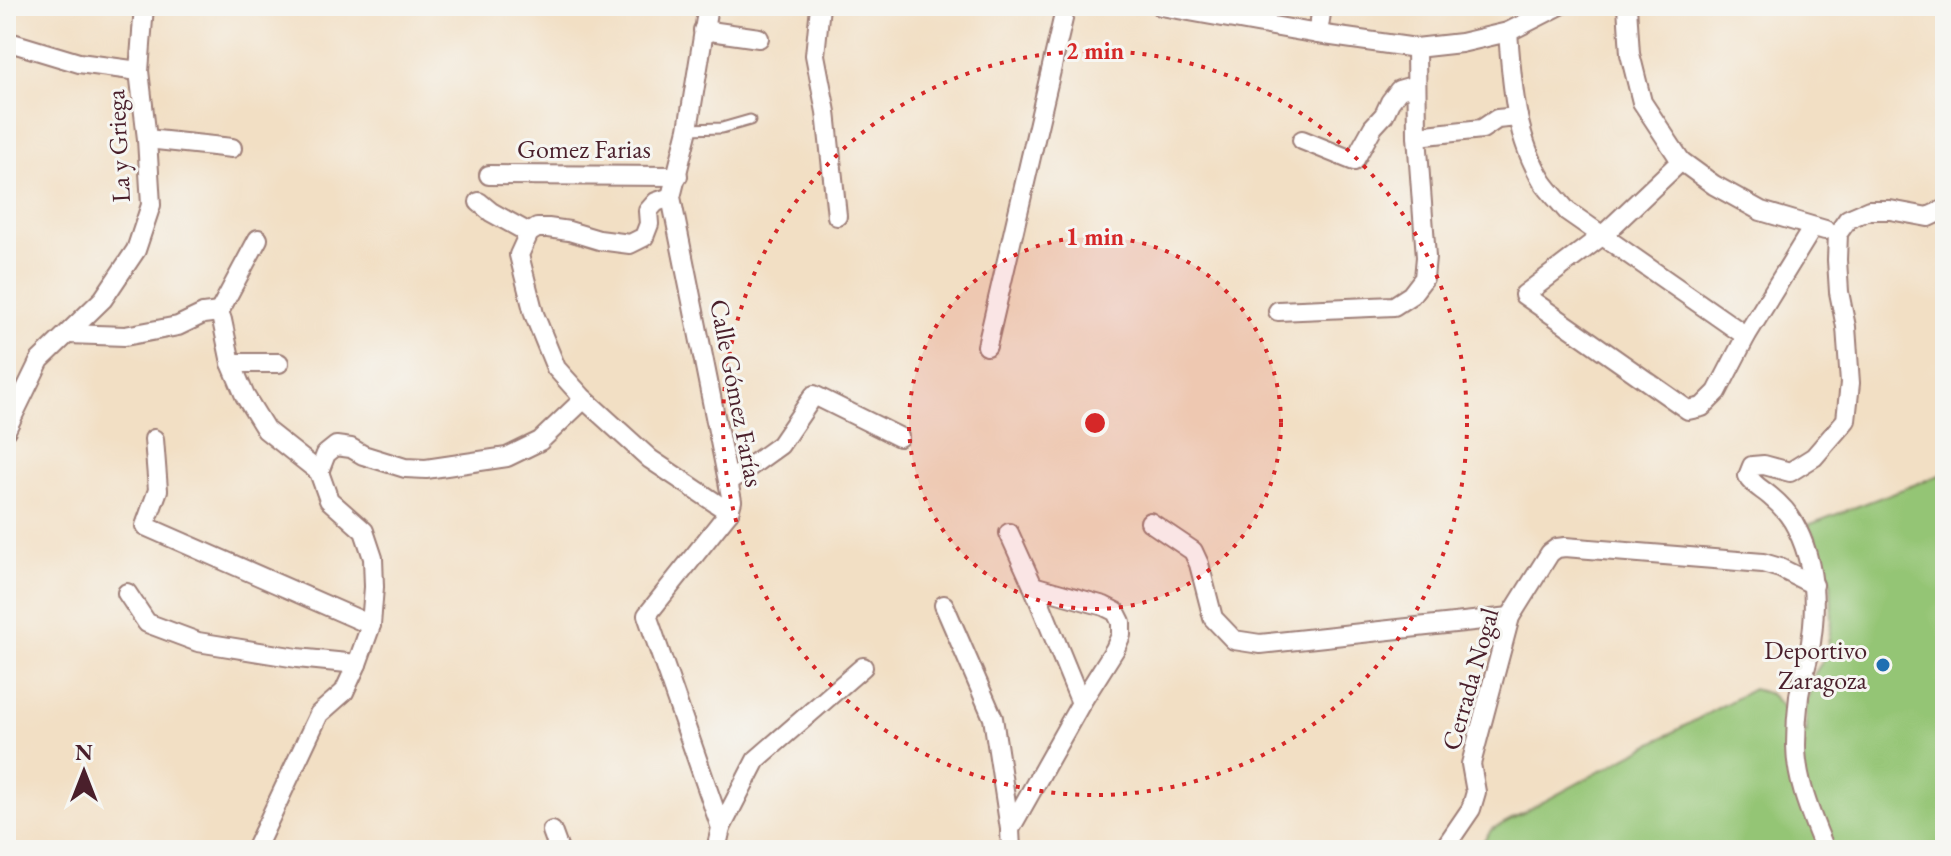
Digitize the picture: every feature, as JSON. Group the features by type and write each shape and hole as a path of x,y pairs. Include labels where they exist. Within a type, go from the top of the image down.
{"street":[{"name":"La y Griega","path":"6,430 40,360 103,299 136,250 151,205 139,71 144,6"},
{"path":"708,6 678,176 671,197 656,202 648,211 649,224 644,237 630,244 599,240 569,231 537,228 529,233 519,255 534,314 556,368 584,399 650,459 729,512"},
{"path":"820,6 815,55 826,112 837,216"},
{"path":"987,346 1066,6"},
{"path":"1161,6 1416,48 1461,43 1508,32 1559,6"},
{"path":"1318,34 1322,6"},
{"path":"1627,6 1630,54 1642,102 1681,161 1714,185 1761,211 1838,233"},
{"path":"703,30 759,38"},
{"path":"1508,32 1512,88 1518,117 1527,151 1544,184 1567,211 1746,336"},
{"path":"6,41 79,63 139,71"},
{"path":"1278,311 1394,306 1411,295 1424,278 1426,257 1417,136 1416,48"},
{"path":"1302,140 1354,161 1399,90 1416,85"},
{"path":"1417,136 1482,129 1497,119 1518,117"},
{"path":"147,139 232,148"},
{"path":"1681,161 1603,235 1524,295 1688,410 1702,407 1717,392 1746,336 1813,227"},
{"name":"Gomez Farias","path":"489,175 678,176"},
{"name":"Calle Gómez Farías","path":"671,197 732,501 729,512 647,615 721,828"},
{"path":"479,202 529,233"},
{"path":"1825,850 1804,795 1796,749 1799,695 1809,654 1814,585 1797,529 1784,509 1754,486 1748,476 1752,466 1764,465 1790,472 1814,457 1846,420 1850,383 1837,260 1838,233 1848,219 1869,210 1890,210 1928,217 1945,209"},
{"path":"255,850 319,714 344,692 357,664 371,625 374,587 373,558 364,531 329,500 319,472 266,430 245,396 231,363 219,312 258,239"},
{"path":"68,334 125,336 178,326 203,314 219,312"},
{"path":"231,363 279,363"},
{"path":"730,481 780,445 814,395 899,437"},
{"path":"319,472 326,454 336,446 351,448 405,468 426,469 507,457 540,441 584,399"},
{"path":"154,439 158,490 145,526 371,625"},
{"path":"1150,522 1193,551 1213,618 1234,640 1260,644 1510,617"},
{"path":"1009,533 1081,703"},
{"name":"Cerrada Nogal","path":"1443,850 1474,800 1476,792 1471,764 1510,617 1550,553 1557,548 1763,563 1814,585"},
{"path":"1010,829 1121,635 1121,622 1116,612 1033,586"},
{"path":"127,593 147,623 198,642 357,664"},
{"path":"944,605 993,718 1011,850"},
{"path":"716,850 721,828 756,760 863,667"},
{"path":"552,831 559,850"}],"lane":[{"path":"688,129 722,128 750,120"}],"green space":[{"name":"Deportivo Zaragoza","path":"1945,473 1945,850 1477,850 1491,830 1753,689 1770,694 1787,717 1807,733 1806,706 1815,673 1826,656 1832,621 1831,580 1808,525"}],"place":[{"name":"Deportivo Zaragoza","path":"1883,665"}]}
